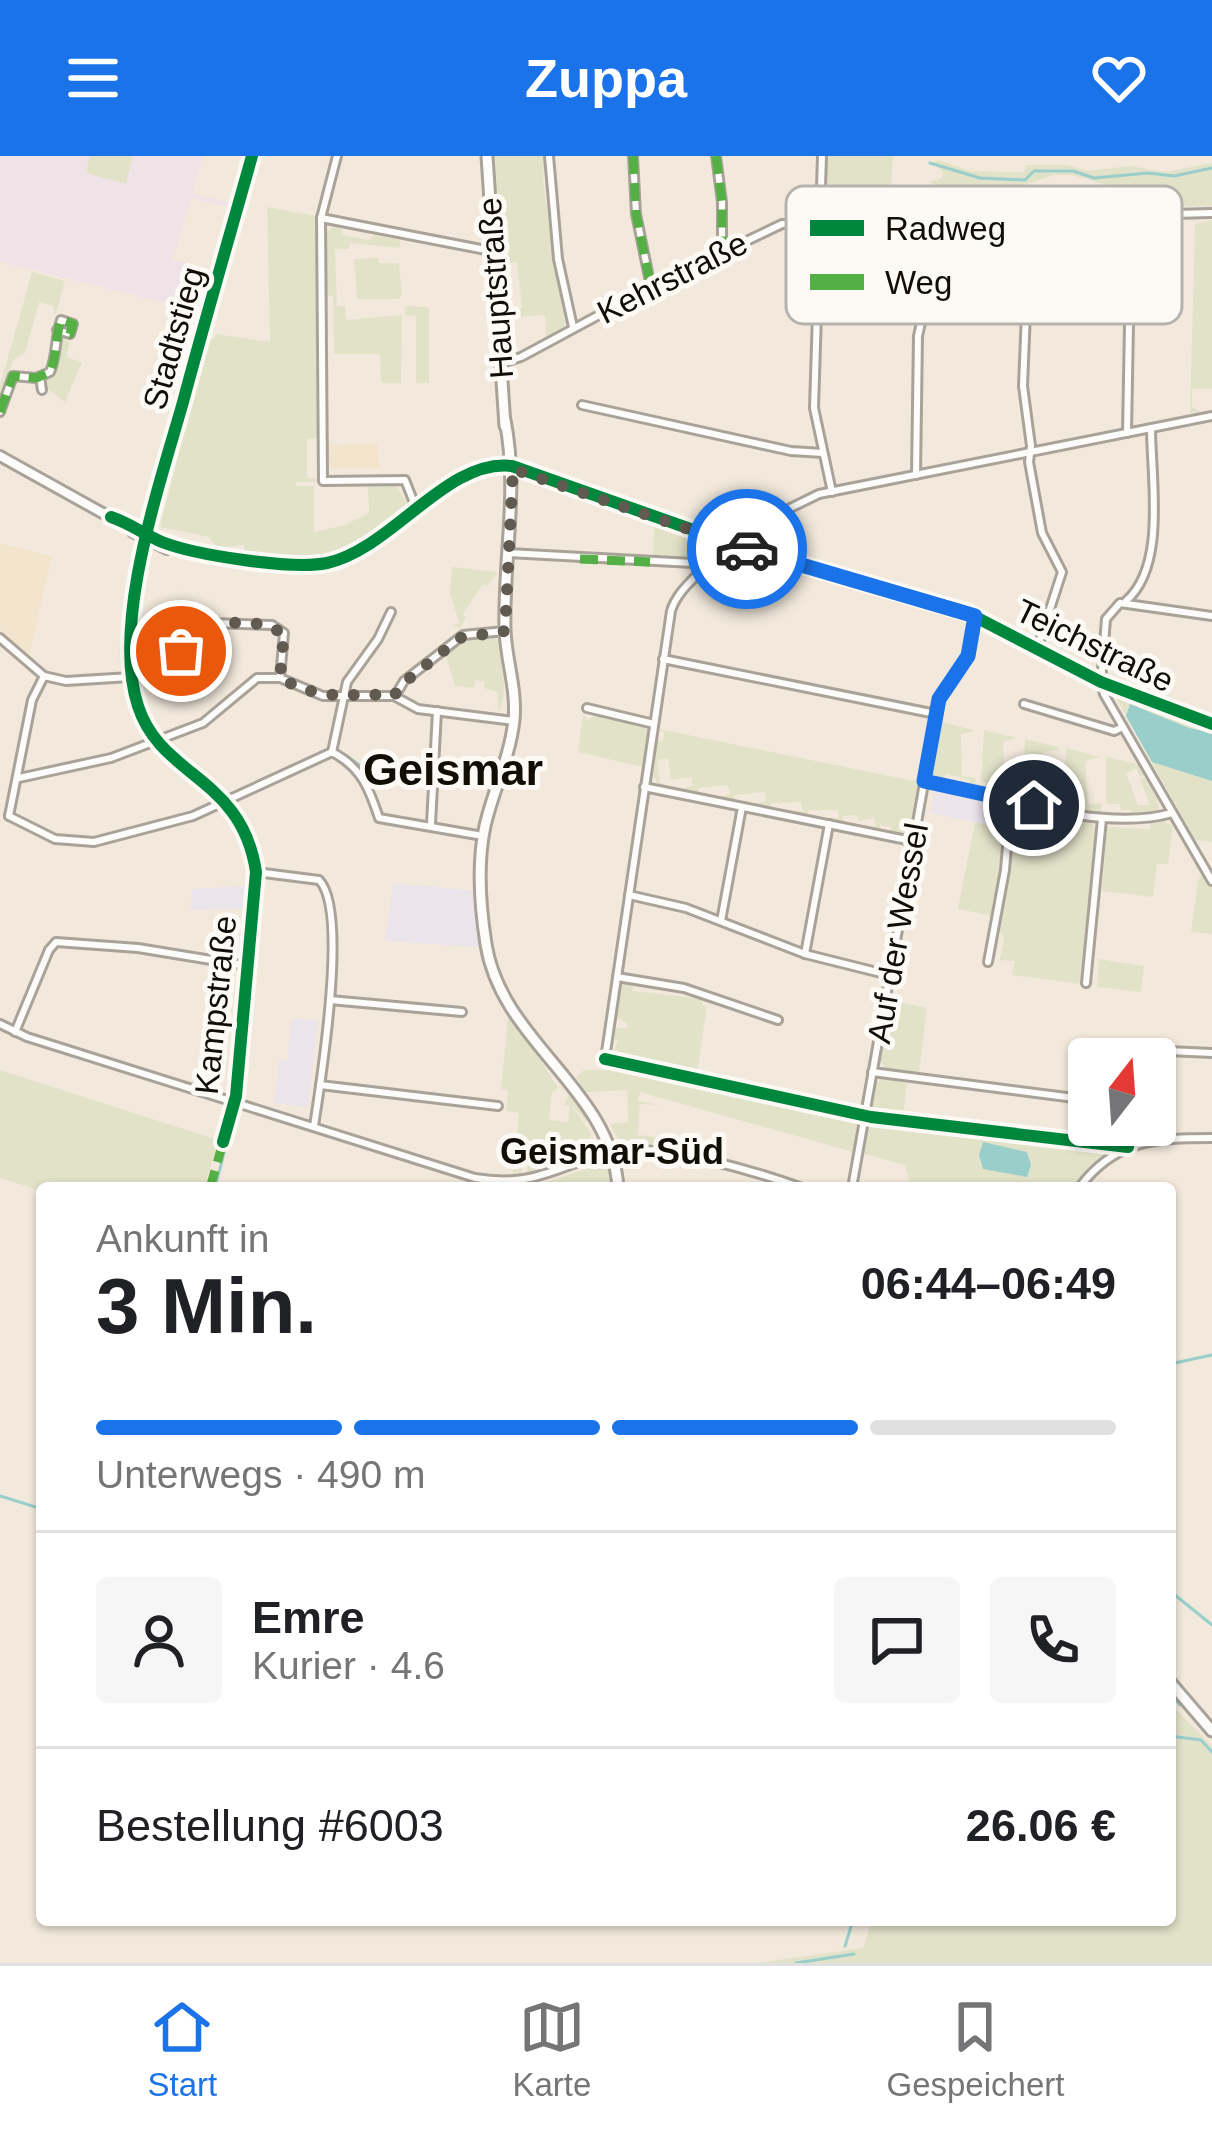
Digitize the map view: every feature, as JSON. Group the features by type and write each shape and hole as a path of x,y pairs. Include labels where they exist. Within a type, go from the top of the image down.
{"main road":[{"name":"Hauptstraße","path":"487,156 510,467 505,631 514,721 483,836 481,882 490,964 539,1049 602,1125 613,1151 617,1182"},
{"path":"1176,1689 1212,1732"}],"street":[{"name":"Stadtstieg","path":"130,677 130,646 147,538 252,156"},
{"path":"337,156 321,218 323,481 405,480 418,511"},
{"path":"549,156 558,259 573,328"},
{"path":"633,156 636,214 651,286"},
{"path":"716,156 722,251"},
{"path":"821,186 822,156"},
{"name":"Kehrstraße","path":"1182,213 1212,212"},
{"path":"321,218 491,250"},
{"name":"Kehrstraße","path":"501,364 722,251 786,225"},
{"path":"816,324 814,408 832,492"},
{"path":"916,475 921,324"},
{"path":"1026,324 1023,386 1034,498 1042,533 1062,572 1037,649"},
{"path":"1127,433 1129,324"},
{"path":"0,412 13,376 40,377 52,368 57,330"},
{"path":"40,377 42,390"},
{"path":"582,405 780,449 823,453"},
{"path":"605,1059 673,603 711,565 723,541 810,496 1212,416"},
{"path":"1151,428 1152,553 1146,575 1106,619 1101,682 1212,881"},
{"path":"0,456 147,538 198,552 323,564 345,557 472,472 489,464 510,467"},
{"name":"Teichstraße","path":"510,467 723,541 975,616 1101,682 1212,724"},
{"path":"508,553 711,565"},
{"path":"1126,601 1212,616"},
{"path":"332,752 347,682 379,639 391,612"},
{"name":"Auf der Wessel","path":"853,1182 936,714 941,694 968,656 975,616"},
{"path":"130,646 177,652 188,649 215,622 272,626 284,633 280,678"},
{"path":"394,696 402,684 460,638 505,631"},
{"path":"0,638 44,676 66,681 130,677 143,720 157,739 226,801 249,837 256,872 324,884 332,918 330,1000 314,1127"},
{"path":"663,659 936,714"},
{"path":"0,821 9,816 32,700 44,676"},
{"path":"19,778 111,758 213,717 254,678 280,678 305,691 343,698 394,696 418,709 514,721"},
{"path":"1024,704 1114,731 1123,727"},
{"path":"587,708 654,724"},
{"path":"430,824 437,712"},
{"path":"9,816 55,839 94,842 193,816 332,752"},
{"path":"332,752 363,776 379,818 483,836"},
{"path":"924,781 1102,819 1153,819 1172,813"},
{"path":"644,787 913,842"},
{"path":"988,962 1005,870 1011,800"},
{"path":"721,920 742,807"},
{"path":"1086,983 1102,819"},
{"path":"805,954 829,824"},
{"name":"Kampstraße","path":"223,1142 234,1102 256,872"},
{"path":"629,896 686,908 805,954 890,976"},
{"path":"15,1032 56,942 144,948 248,966"},
{"path":"617,977 683,988 778,1019"},
{"path":"330,1000 462,1012"},
{"path":"0,1024 455,1173 498,1181 547,1176 613,1151 664,1154 783,1182"},
{"path":"1176,1051 1212,1053"},
{"path":"872,1072 1068,1097"},
{"path":"320,1085 498,1106"},
{"path":"1084,1182 1128,1148 1157,1138 1212,1138"},
{"path":"771,1178 771,1182"}],"shaded area":[{"path":"0,156 203,156 192,193 234,204 233,208 191,198 173,259 209,270 198,311 0,262"},
{"path":"378,444 379,468 332,469 329,465 328,445"},
{"path":"0,543 52,556 29,657 0,630"},
{"path":"935,791 992,803 991,809 1006,812 1004,828 930,813"},
{"path":"393,883 476,891 480,947 385,941"},
{"path":"247,886 248,902 243,902 243,909 191,910 192,889"},
{"path":"292,1018 318,1021 308,1107 274,1103 279,1060 287,1060"}],"green space":[{"path":"90,156 133,156 126,184 86,173"},
{"path":"495,156 545,156 543,181 552,246 548,248 553,252 567,320 563,328 546,337 545,315 506,318 504,306 508,311 522,308 517,262 505,264 504,300"},
{"path":"826,156 893,156 891,186 826,186"},
{"path":"938,160 970,171 1024,172 1027,165 1067,165 1088,171 1130,166 1166,172 1212,163 1212,206 1182,207 1182,186 1110,186 1072,175 1054,175 1022,186 936,186 929,182 942,178 943,172 933,164"},
{"path":"267,207 315,216 317,438 307,439 307,478 318,479 296,486 314,486 314,532 369,513 368,486 396,486 410,507 407,514 328,559 245,555 244,545 217,548 209,537 160,527 208,338 216,334 270,342"},
{"path":"1212,220 1212,389 1192,389 1192,407 1200,411 1190,413 1195,224"},
{"path":"333,227 342,229 343,235 400,240 400,248 350,243 349,249 335,249 337,306 345,306 346,320 402,315 401,383 381,383 380,354 334,354 326,233"},
{"path":"378,258 379,263 399,263 402,295 398,299 357,299 354,259"},
{"path":"32,272 65,281 55,316 53,306 39,302 25,353 13,360 0,402 0,386"},
{"path":"405,306 429,307 429,383 416,383 416,316 405,315"},
{"path":"60,336 70,343 66,357 82,362 65,402 42,384 56,370"},
{"path":"654,524 711,544 708,558 653,559"},
{"path":"452,567 497,572 463,614 466,618 460,628 452,626 459,623 450,593"},
{"path":"469,640 499,640 504,678 498,713 498,692 484,688 485,682 476,680 474,688 455,686 445,652"},
{"path":"1114,694 1129,704 1212,728 1212,842 1195,840"},
{"path":"600,713 648,729 643,767 578,752 583,715 587,720"},
{"path":"943,722 976,731 961,734 962,776 976,778 975,787 969,786 970,780 946,774 943,780 933,774"},
{"path":"659,729 919,782 910,832 891,833 891,827 880,825 880,831 869,828 876,826 874,818 858,821 857,815 843,816 843,823 823,819 839,818 838,810 809,810 807,816 784,811 803,811 801,802 771,803 771,808 754,804 766,801 764,792 734,795 734,801 716,797 730,794 728,785 699,788 698,793 680,790 693,785 691,777 671,780 668,758 657,760 660,783 666,785 659,785 653,776 657,741 663,742 664,733"},
{"path":"984,730 1017,738 1003,742 1005,785 1018,787 1016,796 999,793 1000,786 981,781"},
{"path":"1025,739 1058,747 1043,752 1046,789 1060,789 1060,799 1022,791"},
{"path":"1066,748 1100,757 1085,761 1088,804 1102,803 1100,814 1079,810 1080,804 1064,800"},
{"path":"1106,757 1138,764 1145,775 1140,777 1136,768 1126,773 1138,805 1150,805 1140,779 1146,777 1159,800 1153,803 1159,802 1158,810 1131,815 1120,804 1106,804"},
{"path":"1022,809 1091,822 1098,831 1079,984 1012,975 1015,961 1000,960 1015,814"},
{"path":"1163,821 1173,826 1168,864 1157,864 1153,897 1102,891 1107,827 1150,829 1151,824"},
{"path":"975,822 1004,828 993,916 958,909"},
{"path":"1202,875 1212,889 1212,934 1191,932"},
{"path":"1099,959 1144,966 1141,992 1097,987"},
{"path":"622,982 633,982 633,991 704,999 702,1006 707,1006 697,1075 861,1109 853,1152 640,1092 638,1101 660,1105 640,1104 638,1135 674,1139 672,1149 619,1141 610,1124 628,1122 627,1090 586,1092 576,1077 584,1070 609,1070 612,1062 622,1068 623,1060 612,1058 618,1041 614,1040 615,1028 627,1028 617,1018"},
{"path":"890,1000 927,1008 919,1073 886,1069 880,1060"},
{"path":"508,1018 515,1019 558,1088 552,1092 549,1120 568,1122 570,1106 564,1105 569,1095 592,1117 586,1121 568,1101 591,1133 585,1151 561,1166 527,1175 528,1161 523,1160 521,1176 512,1176 519,1113 506,1111 508,1091 501,1089"},
{"path":"0,1070 218,1140 206,1182 36,1182 36,1189 0,1178"},
{"path":"883,1079 907,1083 903,1115 1068,1136 1068,1146 1115,1146 1076,1182 909,1182 905,1165 864,1154 876,1083"},
{"path":"592,1163 612,1169 613,1182 547,1182"},
{"path":"1176,1709 1212,1746 1212,1963 756,1963 863,1948 870,1926 1176,1926"}],"water":[{"path":"1130,704 1212,733 1212,781 1152,762 1126,716"},
{"path":"983,1142 1027,1152 1031,1165 1027,1177 983,1169 979,1155"}],"waterway":[{"path":"930,163 980,178 1025,180 1034,171 1073,171 1094,178 1148,173 1174,176 1212,168"},
{"path":"344,754 373,775"},
{"path":"902,1116 916,1118"},
{"path":"217,1182 233,1118"},
{"path":"1176,1363 1212,1355"},
{"path":"0,1496 36,1507"},
{"path":"1176,1596 1212,1625"},
{"path":"1176,1680 1212,1722"},
{"path":"1176,1700 1180,1705"},
{"path":"1176,1737 1201,1740 1212,1752"},
{"path":"845,1946 851,1926"},
{"path":"796,1963 854,1954"}],"marked path":[{"path":"633,156 636,214 651,287"},
{"path":"716,156 722,251"},
{"path":"0,412 13,376 36,378 50,372 54,360 58,333 59,326 61,320 73,324 70,334 57,330"},
{"path":"580,559 650,562"},
{"path":"212,1182 223,1142"}],"cycle path":[{"path":"223,1142 236,1096 256,872 248,840 235,816 149,730 131,673 130,635 152,513 252,156"},
{"path":"111,517 162,542 197,552 268,563 327,563 374,541 465,476 488,467 512,466 750,550 966,612 1101,682 1212,724"},
{"path":"605,1059 871,1117 1128,1147"}],"way so far":[{"path":"181,651 215,622 272,626 284,633 280,678 293,686 343,698 394,696 402,684 460,638 505,631 513,469 747,549"}],"district":[{"name":"Geismar","path":"453,769"},
{"name":"Geismar-Süd","path":"612,1151"}],"route":[{"path":"747,549 975,616 968,656 939,699 924,781 1034,805"}]}
